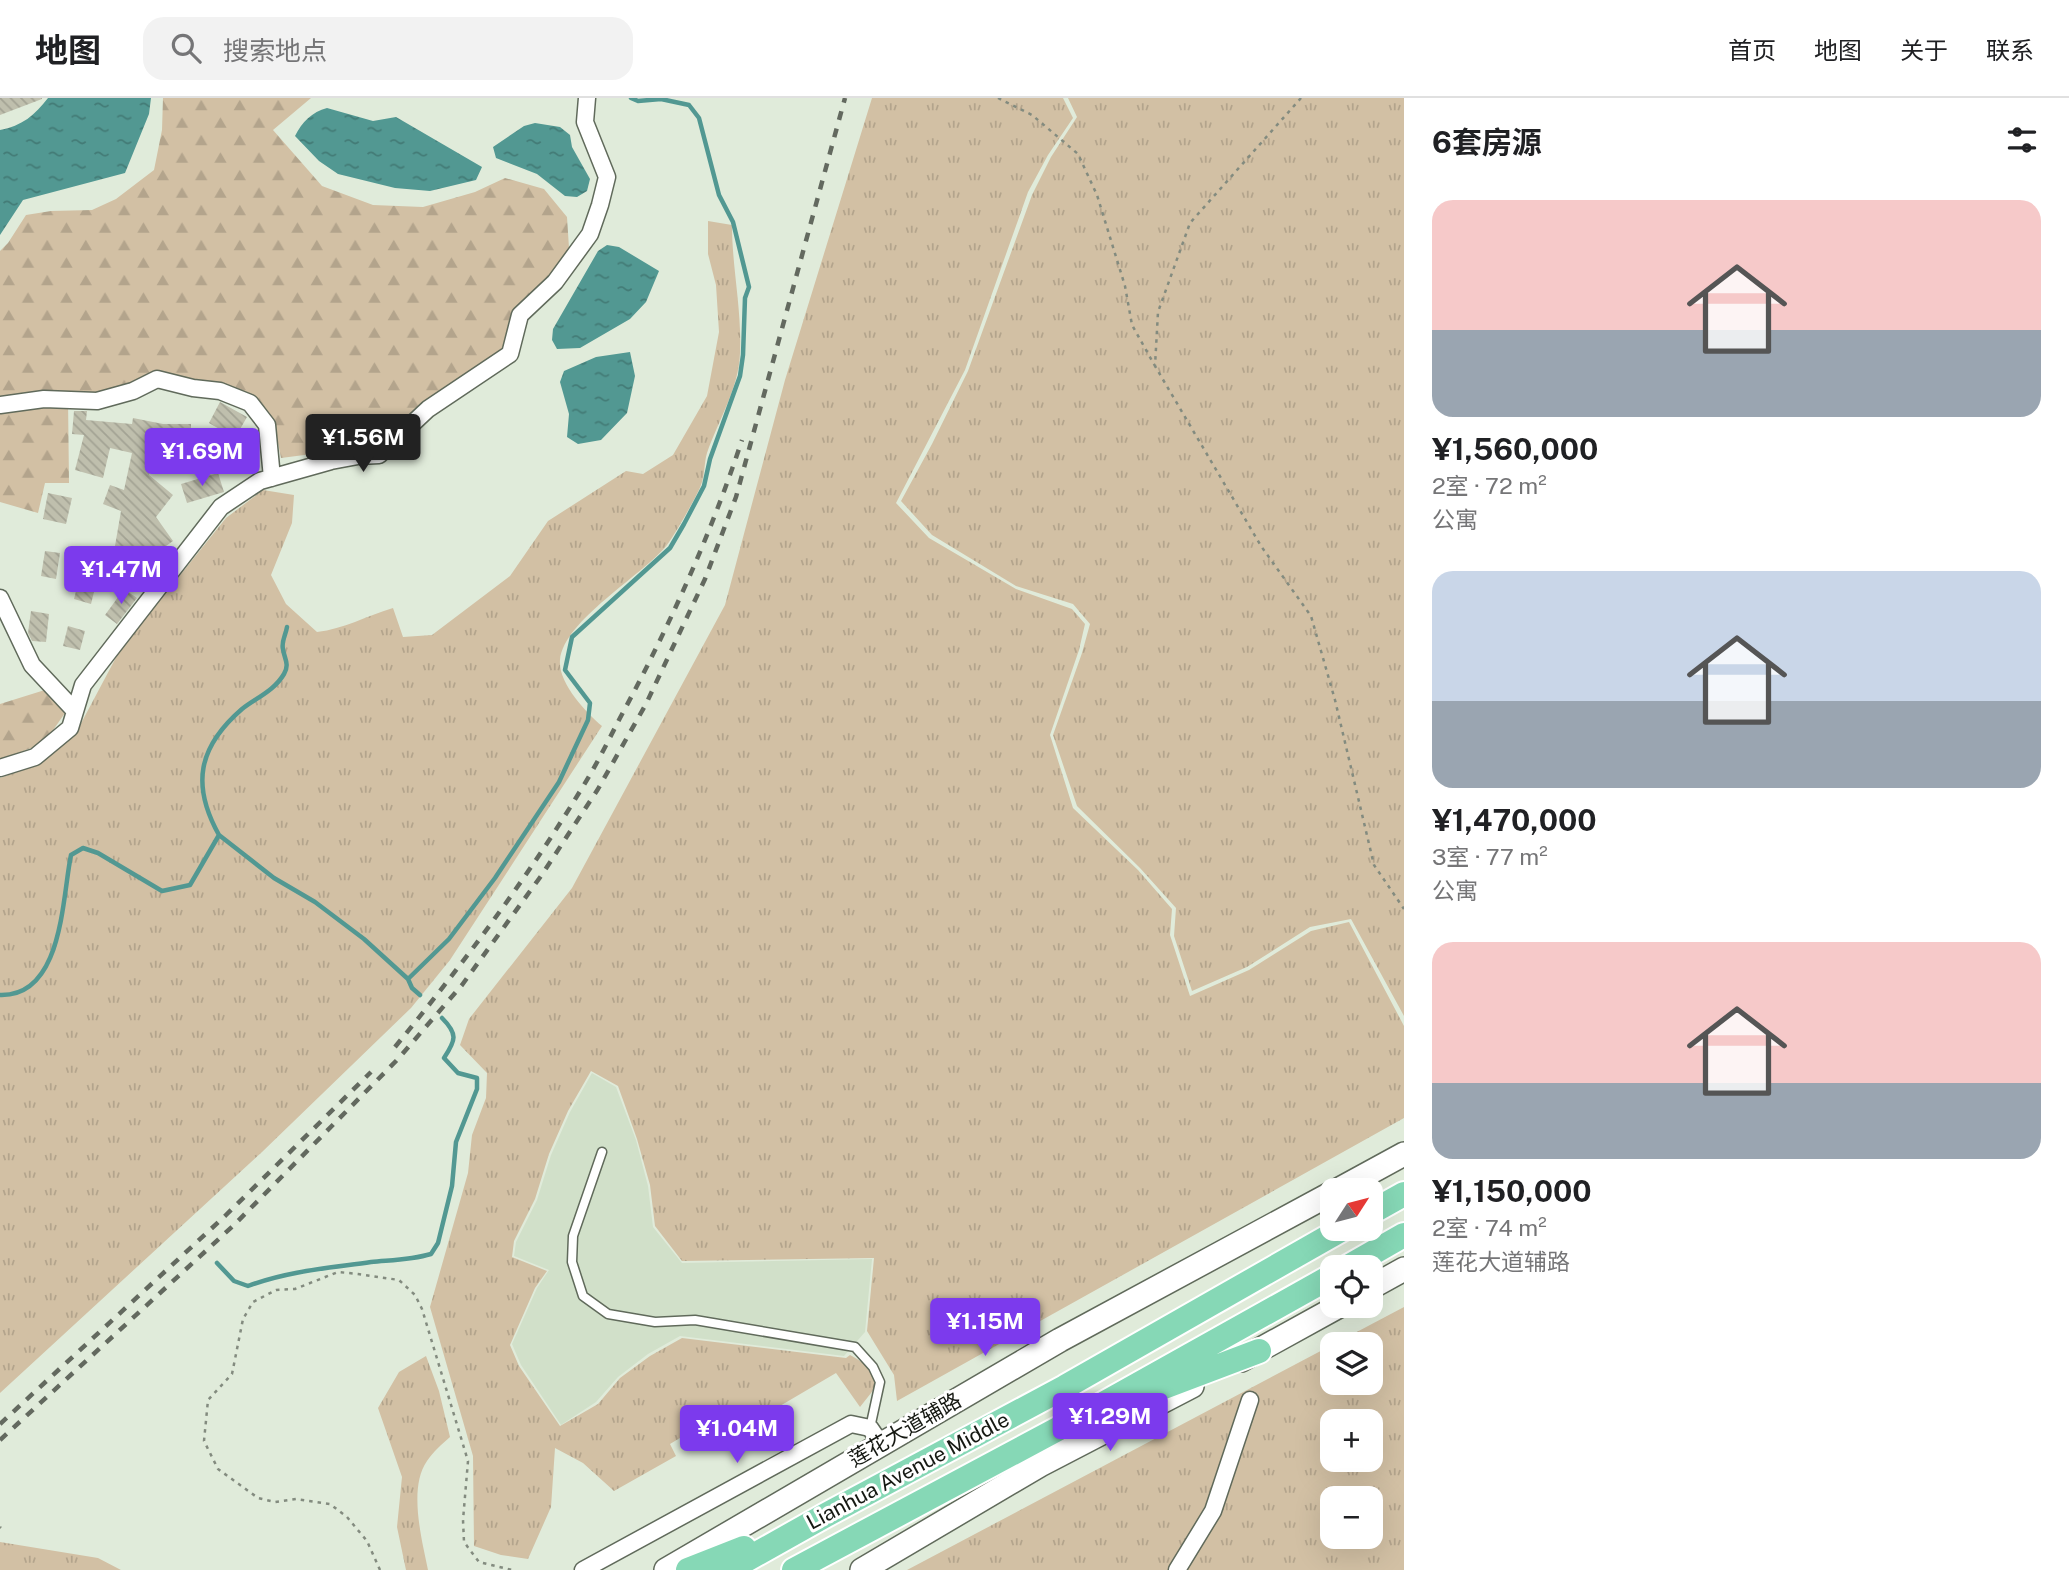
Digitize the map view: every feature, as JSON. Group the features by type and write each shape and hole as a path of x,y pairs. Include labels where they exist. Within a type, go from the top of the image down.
{"main road":[{"path":"1383,1206 1404,1195"},
{"path":"1379,1250 1404,1221"},
{"path":"1370,1255 1404,1235"},
{"name":"Lianhua Avenue Middle","path":"728,1570 1065,1387 1321,1241"},
{"name":"Lianhua Avenue Middle","path":"794,1570 1069,1423 1320,1283"},
{"path":"1069,1423 1259,1351"},
{"path":"688,1570 826,1515"}],"street":[{"path":"0,768 35,757 70,728 83,685 222,507 260,481 331,461 379,455 428,410 510,354 520,315 555,282 590,234 600,205 607,177 585,122 587,98"},
{"path":"0,405 44,399 97,401 132,391 157,379 193,388 220,391 250,403 267,425 272,478"},
{"path":"0,598 32,665 75,711"},
{"path":"1360,1178 1404,1154"},
{"name":"莲花大道辅路","path":"666,1570 875,1436 1320,1199"},
{"path":"1383,1281 1404,1269"},
{"path":"862,1570 1040,1465 1320,1317"},
{"path":"1177,1570 1213,1511 1250,1400"},
{"path":"583,1570 851,1423 875,1436"}],"lane":[{"path":"602,1152 573,1236 572,1262 583,1296 608,1314 655,1322 695,1320 855,1347 873,1367 880,1382 875,1436"}],"path":[{"path":"998,98 1032,115 1078,154 1097,195 1125,286 1132,325 1261,546 1311,616 1335,700 1374,865 1404,909"},
{"path":"1155,366 1158,312 1190,223 1301,98"},
{"path":"380,1570 367,1541 347,1517 330,1504 296,1499 275,1502 258,1498 218,1469 204,1441 208,1400 232,1374 243,1319 253,1302 276,1290 295,1289 338,1272 399,1280 415,1295 422,1309 468,1461 464,1542 479,1562 512,1570"}],"shaded area":[{"path":"592,1073 616,1087 636,1140 648,1186 653,1227 682,1263 872,1259 865,1332 844,1356 680,1336 648,1354 618,1377 596,1402 561,1425 521,1365 512,1344 537,1288 549,1270 514,1256 516,1242 537,1200 551,1155 570,1112"}],"green space":[{"path":"163,98 311,98 273,130 322,186 373,205 423,207 475,192 505,178 544,189 567,217 569,248 503,351 408,415 392,436 374,446 281,458 274,423 223,387 133,387 68,398 69,483 45,483 38,513 0,502 0,251 26,215 51,211 92,210 116,199 154,170 162,130"},
{"path":"872,98 1063,98 1073,118 1048,155 1028,192 965,370 896,503 929,538 1016,589 1072,609 1085,624 1050,735 1073,808 1138,870 1172,909 1170,935 1190,996 1249,970 1311,931 1349,922 1404,1026 1404,1118 897,1401 894,1375 867,1331 874,1258 682,1261 655,1226 650,1185 618,1086 591,1071 568,1111 549,1154 535,1199 514,1241 512,1257 547,1271 535,1288 510,1345 519,1366 560,1426 598,1404 620,1378 650,1356 682,1338 846,1358 850,1355 868,1368 875,1388 860,1407 836,1373 751,1423 746,1418 718,1434 708,1421 670,1444 676,1456 614,1491 583,1463 555,1448 551,1507 528,1559 501,1555 474,1546 473,1456 430,1307 468,1173 472,1135 486,1098 487,1073 460,1045 469,1019 572,888 725,605 785,380"},
{"path":"1068,98 1404,98 1404,1016 1351,919 1310,927 1247,967 1192,991 1174,936 1176,908 1077,806 1053,735 1090,624 1073,604 1016,586 932,535 901,501 968,371 1032,195 1051,157 1077,117"},
{"path":"708,221 732,225 740,321 739,366 732,392 707,453 701,485 675,533 655,557 589,614 565,645 560,660 563,678 581,705 602,726 450,960 411,1008 262,1152 0,1393 0,778 35,765 78,729 120,650 226,518 263,490 294,495 292,523 271,575 286,604 317,632 393,608 403,637 432,635 510,576 548,521 626,471 643,474 673,455 707,396 719,332 716,285 708,254"},
{"path":"48,689 65,713 44,743 0,760 0,704"},
{"path":"1404,1307 1404,1570 907,1570 1320,1351 1320,1395 1383,1395 1383,1332 1357,1332"},
{"path":"426,1356 439,1391 450,1437 427,1461 418,1485 418,1514 428,1570 406,1570 397,1527 402,1477 378,1408 399,1372"},
{"path":"0,1542 98,1558 121,1570 0,1570"}],"water":[{"path":"48,98 151,98 149,114 125,173 23,200 0,235 0,130 27,119"},
{"path":"327,108 373,121 396,117 482,167 476,180 430,191 395,188 338,174 319,161 295,136 308,118"},
{"path":"535,123 560,127 570,135 572,147 590,179 587,191 577,197 565,196 537,174 496,158 493,147 524,126"},
{"path":"607,245 619,247 659,271 646,302 630,319 580,348 557,349 552,340 553,329 598,251"},
{"path":"630,352 635,376 627,413 601,440 578,444 567,437 569,414 560,382 564,371 596,357"}],"building":[{"path":"0,98 42,98 42,99 0,115"},
{"path":"220,402 247,417 235,438 209,423"},
{"path":"74,411 87,411 86,420 132,424 133,418 163,424 191,424 191,457 152,457 149,475 173,495 156,517 173,541 141,564 160,569 148,584 110,575 121,511 103,504 110,485 124,490 132,453 110,448 103,478 75,470 84,435 72,434"},
{"path":"218,473 224,492 187,503 181,484"},
{"path":"48,493 72,498 66,524 43,519"},
{"path":"45,551 60,553 56,579 41,576"},
{"path":"84,560 117,583 97,580 91,604 74,599"},
{"path":"124,589 137,598 117,624 105,615"},
{"path":"31,611 49,614 46,642 32,641 28,633"},
{"path":"68,626 85,631 80,650 63,646"}],"waterway":[{"path":"420,995 412,988 408,979 449,939 495,878 559,782 588,720 590,703 565,670 572,637 670,548 704,486 710,459 740,376 745,298 749,287 733,222 719,195 699,118 689,105 661,99 638,101 631,98"},
{"path":"0,995 21,991 36,980 48,963 61,919 71,855 83,848 98,853 162,891 190,885 219,835 210,817 202,783 208,752 227,723 270,690 284,674 287,664 283,644 287,627"},
{"path":"219,835 274,878 315,902 364,939 408,979"},
{"path":"217,1263 234,1281 248,1286 309,1271 431,1254 438,1243 452,1186 456,1142 477,1089 477,1078 458,1073 444,1058 453,1042 453,1033 442,1018"}],"railway":[{"path":"0,1440 234,1225 398,1059 462,985 541,876 598,789 646,704 705,579 736,497 845,98"},
{"path":"395,1047 516,888 592,771 655,651 687,582 742,440"},
{"path":"0,1424 225,1216 371,1072"}]}
